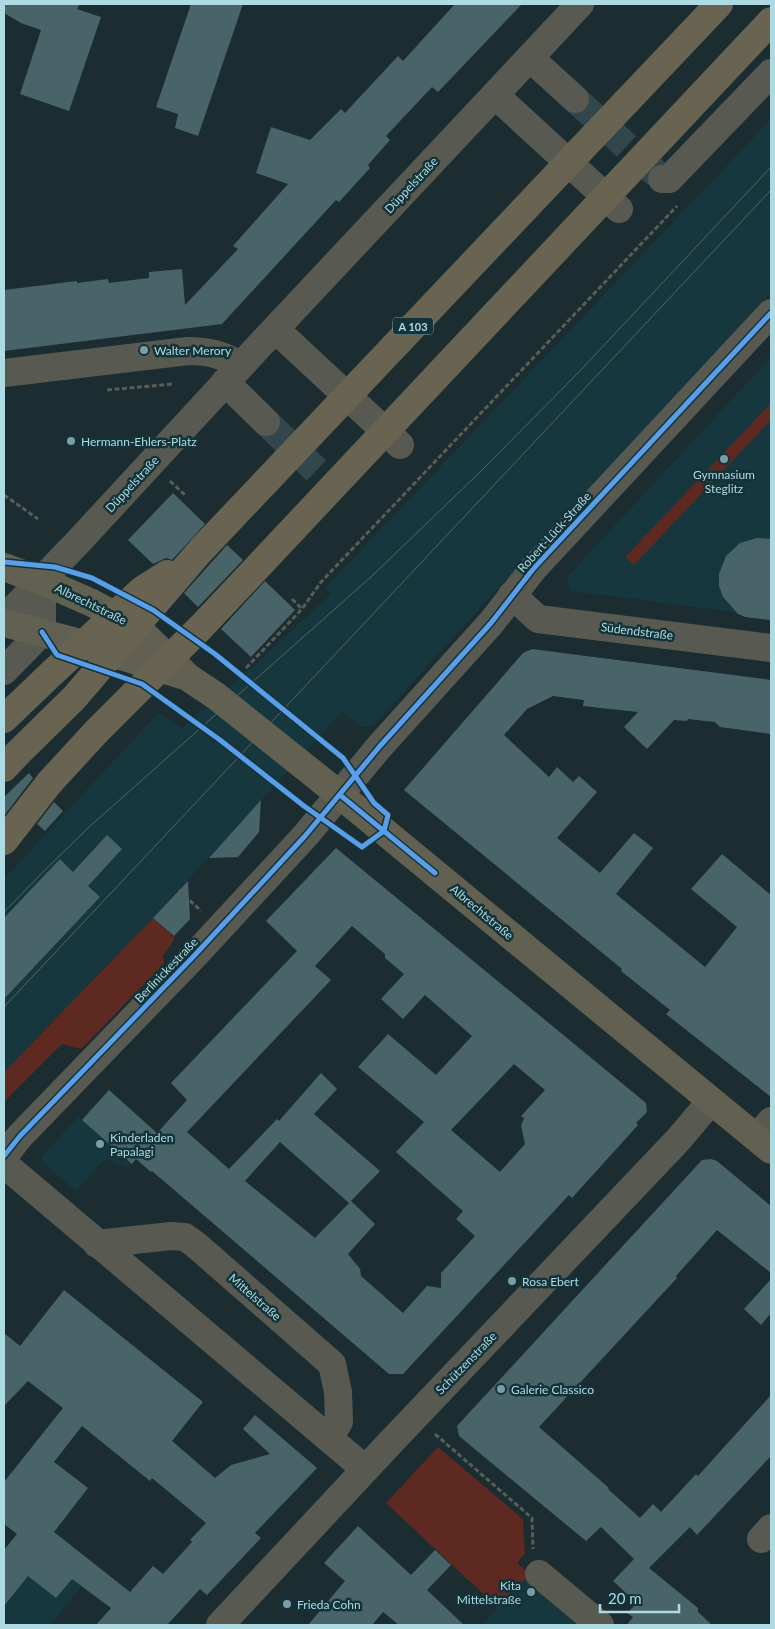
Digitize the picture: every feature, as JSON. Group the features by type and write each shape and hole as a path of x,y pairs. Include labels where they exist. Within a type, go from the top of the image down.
{"highway":[{"name":"A 103","path":"201,550 719,4"},
{"path":"4,825 50,782 96,732 216,611 771,21"},
{"path":"4,719 142,590 201,550"},
{"path":"4,768 74,698 201,550"},
{"path":"4,841 50,782"}],"main road":[{"name":"Albrechtstraße","path":"4,567 92,603 136,626 190,678 216,696 340,795 711,1101 766,1137"},
{"name":"Albrechtstraße","path":"4,621 190,678"}],"street":[{"name":"Düppelstraße","path":"4,621 580,4"},
{"path":"530,58 576,100"},
{"path":"662,179 670,179 771,72"},
{"path":"495,94 618,209"},
{"name":"Robert-Lück-Straße","path":"340,795 380,746 491,622 540,561 771,313"},
{"path":"275,329 400,445"},
{"path":"4,373 207,351 220,354 266,422"},
{"path":"4,671 42,632 42,581"},
{"name":"Südendstraße","path":"512,595 538,619 771,648"},
{"name":"Berlinickestraße","path":"4,1156 20,1136 299,844 340,795"},
{"name":"Schützenstraße","path":"220,1625 365,1469 671,1147 711,1101"},
{"path":"4,1164 365,1469"},
{"name":"Mittelstraße","path":"97,1244 171,1236 185,1237 196,1245 332,1364 338,1392 339,1422 328,1438"},
{"path":"539,1574 600,1625"}],"path":[{"path":"246,668 302,609 321,582 682,200"},
{"path":"170,481 186,496"},
{"path":"4,495 38,519"},
{"path":"292,599 302,609"},
{"path":"179,890 205,915"},
{"path":"433,1432 532,1518 533,1569 539,1574"}],"shaded area":[{"path":"771,118 771,293 373,726 361,727 342,712 153,918 4,1072 4,879 158,713 182,728 259,661 331,594 325,588"},
{"name":"Gymnasium Steglitz","path":"771,357 771,618 767,620 726,611 571,591 567,577"},
{"path":"771,403 771,420 634,565 625,557"},
{"path":"153,918 175,938 163,956 164,964 81,1049 62,1044 4,1102 4,1072"},
{"name":"Kinderladen Papalagi","path":"109,1090 157,1133 128,1168 105,1159 76,1191 42,1162 42,1156 78,1117 82,1120"},
{"path":"438,1447 523,1519 525,1554 517,1563 530,1574 498,1608 386,1503"},
{"path":"17,1534 82,1586 50,1625 4,1625 4,1550"},
{"name":"Kita Mittelstraße","path":"528,1575 588,1625 482,1625"}],"building":[{"path":"4,4 80,4 77,9 101,17 69,111 20,94 41,30 21,23 4,13"},
{"path":"191,4 243,4 198,136 175,128 178,114 156,107"},
{"path":"455,4 522,4 438,92 432,87 386,136 390,140 368,165 370,168 339,202 336,200 222,324 4,351 4,290 77,281 77,283 108,279 109,283 149,278 149,272 182,269 185,305 238,249 233,246 288,184 256,173 271,127 310,140 341,109 345,113 398,56 403,61"},
{"path":"173,493 205,524 172,560 166,558 153,564 128,540"},
{"path":"757,538 771,539 771,620 745,617 738,614 723,597 719,586 719,574 726,556 740,543"},
{"path":"227,545 243,560 198,607 184,593"},
{"path":"265,581 295,610 251,657 221,629"},
{"path":"532,649 771,680 771,734 720,727 715,722 688,719 687,721 674,720 647,749 624,727 638,712 583,706 584,700 553,696 527,709 504,735 549,777 557,767 573,782 579,776 597,792 557,838 600,873 634,833 653,848 616,894 705,967 737,927 691,889 722,854 771,895 771,1097 666,1014 670,1010 404,790 523,653"},
{"path":"29,773 33,778 4,816 4,797"},
{"path":"261,800 259,832 238,857 209,858"},
{"path":"54,802 63,811 45,831 37,824"},
{"path":"107,835 122,849 88,886 100,897 4,999 4,918 60,859 73,872"},
{"path":"336,848 646,1103 647,1112 636,1123 638,1125 572,1198 569,1195 403,1374 389,1374 152,1171 136,1159 132,1164 82,1120 109,1090 157,1133 187,1100 171,1083 297,951 266,921","holes":["352,926 385,954 385,958 404,974 381,999 403,1019 425,995 472,1036 436,1075 388,1034 358,1067 424,1122 396,1152 463,1211 456,1219 475,1236 441,1273 441,1288 427,1286 403,1313 361,1276 360,1269 348,1254 375,1224 351,1201 380,1171 314,1114 337,1089 321,1073 279,1121 277,1119 229,1169 187,1132 331,980 315,966","514,1064 545,1090 521,1116 524,1118 521,1126 525,1144 500,1172 451,1130","280,1142 349,1203 315,1238 245,1181"]},
{"path":"188,881 190,919 174,936 153,918"},
{"path":"711,1159 717,1161 771,1206 771,1273 717,1230 676,1276 677,1278 539,1427 609,1488 640,1518 653,1504 661,1512 696,1474 698,1476 771,1395 771,1456 697,1535 690,1527 649,1568 698,1608 698,1612 712,1625 627,1625 633,1617 627,1613 637,1603 613,1581 634,1559 601,1527 586,1541 459,1436 457,1426 702,1160"},
{"path":"771,1279 771,1313 761,1325 744,1309"},
{"path":"64,1290 203,1402 172,1441 215,1478 231,1465 270,1454 243,1429 255,1415 317,1468 255,1533 261,1538 207,1595 200,1589 167,1625 96,1625 111,1608 72,1579 56,1598 28,1576 4,1606 4,1550 17,1534 4,1524 4,1482 63,1408 28,1381 4,1406 4,1333 20,1346","holes":["82,1426 150,1481 152,1478 206,1523 190,1540 192,1542 163,1574 153,1566 130,1592 54,1532 88,1488 54,1462"]},
{"path":"358,1526 411,1575 435,1550 451,1565 427,1590 464,1625 399,1625 383,1612 372,1625 308,1625 345,1581 324,1563"}],"tunnel":[{"path":"575,99 662,179"},
{"path":"266,422 342,495"}],"tram line":[{"path":"4,912 88,828 372,576 479,473 578,373 771,167"},
{"path":"4,1007 771,190"}],"cycle path":[{"path":"4,1156 20,1136 193,957 305,836 380,746 491,623 534,568 771,313"},
{"path":"4,562 55,567 92,578 153,610 215,654 343,758 374,803 388,815 384,831 362,847 304,806 220,740 142,684 57,655 42,632"},
{"path":"340,795 435,873"}],"place":[{"name":"Walter Merory","path":"144,350"},
{"name":"Hermann-Ehlers-Platz","path":"71,441"},
{"name":"Gymnasium Steglitz","path":"724,459"},
{"name":"Kinderladen Papalagi","path":"100,1144"},
{"name":"Rosa Ebert","path":"512,1281"},
{"name":"Galerie Classico","path":"501,1389"},
{"name":"Kita Mittelstraße","path":"531,1592"},
{"name":"Frieda Cohn","path":"287,1604"}]}
